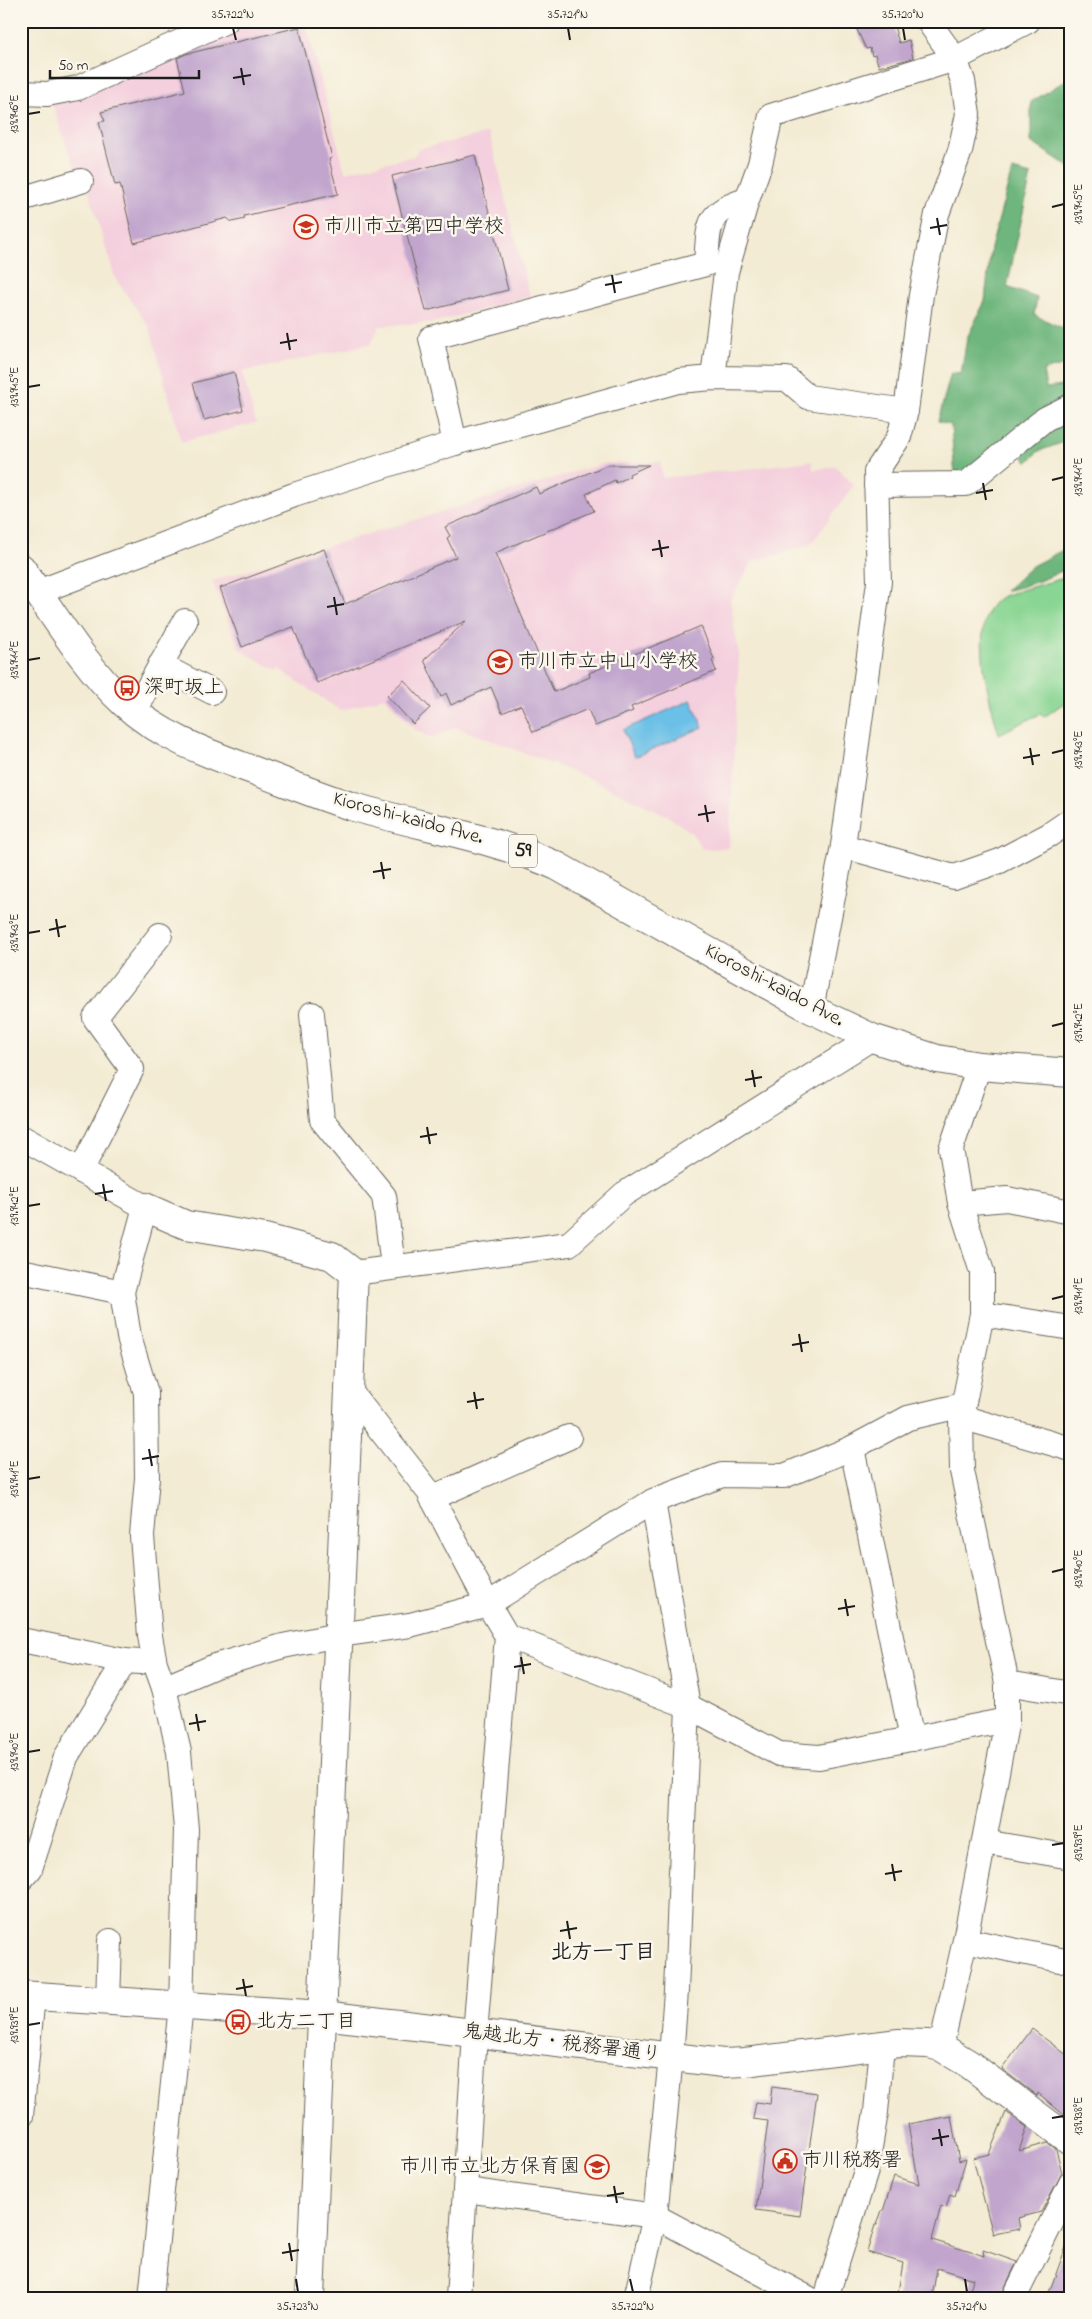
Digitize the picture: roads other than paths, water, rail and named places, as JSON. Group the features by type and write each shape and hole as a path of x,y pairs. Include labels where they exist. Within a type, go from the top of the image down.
{"street":[{"path":"21,93 47,94 78,88 226,21"},
{"path":"811,1009 843,846 879,582 876,472 898,437 906,411 921,295 937,214 960,151 968,114 963,81 955,59 928,21"},
{"path":"713,378 726,272 746,200 760,164 771,116 955,59 1028,21"},
{"path":"21,198 81,181"},
{"path":"455,443 431,338 706,264 709,226 717,212 731,204 746,200"},
{"path":"38,592 267,505 455,443 678,381 713,378 787,379 808,396 906,411"},
{"path":"876,486 966,484 1045,419 1071,406"},
{"name":"Kioroshi-kaido Ave.","path":"21,568 96,672 125,704 162,730 194,747 343,803 503,844 536,856 811,1009 872,1038 937,1059 979,1066 1071,1073"},
{"path":"135,711 185,620"},
{"path":"160,665 212,692"},
{"path":"843,846 954,877 1000,861 1049,835 1071,820"},
{"path":"81,1171 132,1069 95,1018 160,935"},
{"path":"312,1014 322,1120 384,1196 392,1266"},
{"path":"21,1137 145,1208 186,1225 266,1238 332,1256 354,1273 392,1266 438,1262 569,1244 624,1194 872,1038"},
{"path":"941,2047 965,1940 1007,1720 1007,1683 962,1472 962,1411 982,1314 982,1272 960,1203 951,1149 979,1066"},
{"path":"960,1203 1006,1199 1071,1212"},
{"path":"145,1208 122,1292 129,1337 146,1393 147,1478 142,1536 150,1636 155,1663 164,1688 179,1752 186,1829 181,2005 151,2298"},
{"path":"21,1271 122,1292"},
{"path":"310,2298 354,1273"},
{"path":"982,1314 1071,1328"},
{"path":"348,1390 432,1498 507,1636 475,2034 458,2298"},
{"path":"164,1688 215,1666 243,1658 338,1635 410,1625 488,1604 652,1501 722,1475 784,1476 852,1448 908,1418 962,1411 1071,1449"},
{"path":"432,1498 569,1437"},
{"path":"852,1448 912,1739"},
{"path":"636,2298 655,2216 671,2057 676,1991 688,1706 652,1501"},
{"path":"507,1636 688,1706 779,1754 819,1757 1007,1720"},
{"path":"21,1640 125,1661 155,1663"},
{"path":"21,1879 30,1869 66,1758 125,1661"},
{"path":"1007,1683 1071,1694"},
{"path":"984,1842 1071,1858"},
{"path":"965,1940 1060,1960"},
{"path":"108,2001 110,1941"},
{"path":"21,2116 27,1996"},
{"name":"鬼越北方・税務署通り","path":"27,1996 323,2015 722,2063 745,2062 914,2042 941,2047 969,2064 1071,2141"},
{"path":"826,2298 866,2171 876,2112 882,2046"},
{"path":"1014,2298 1071,2183"},
{"path":"466,2190 655,2216 808,2298"}],"water":[{"path":"691,700 703,727 635,757 623,730"}],"place":[{"name":"市川市立第四中学校","path":"306,227"},
{"name":"市川市立中山小学校","path":"500,662"},
{"name":"深町坂上","path":"127,688"},
{"name":"北方二丁目","path":"238,2022"},
{"name":"市川税務署","path":"785,2161"},
{"name":"市川市立北方保育園","path":"597,2167"}],"district":[{"name":"北方一丁目","path":"603,1953"}]}
